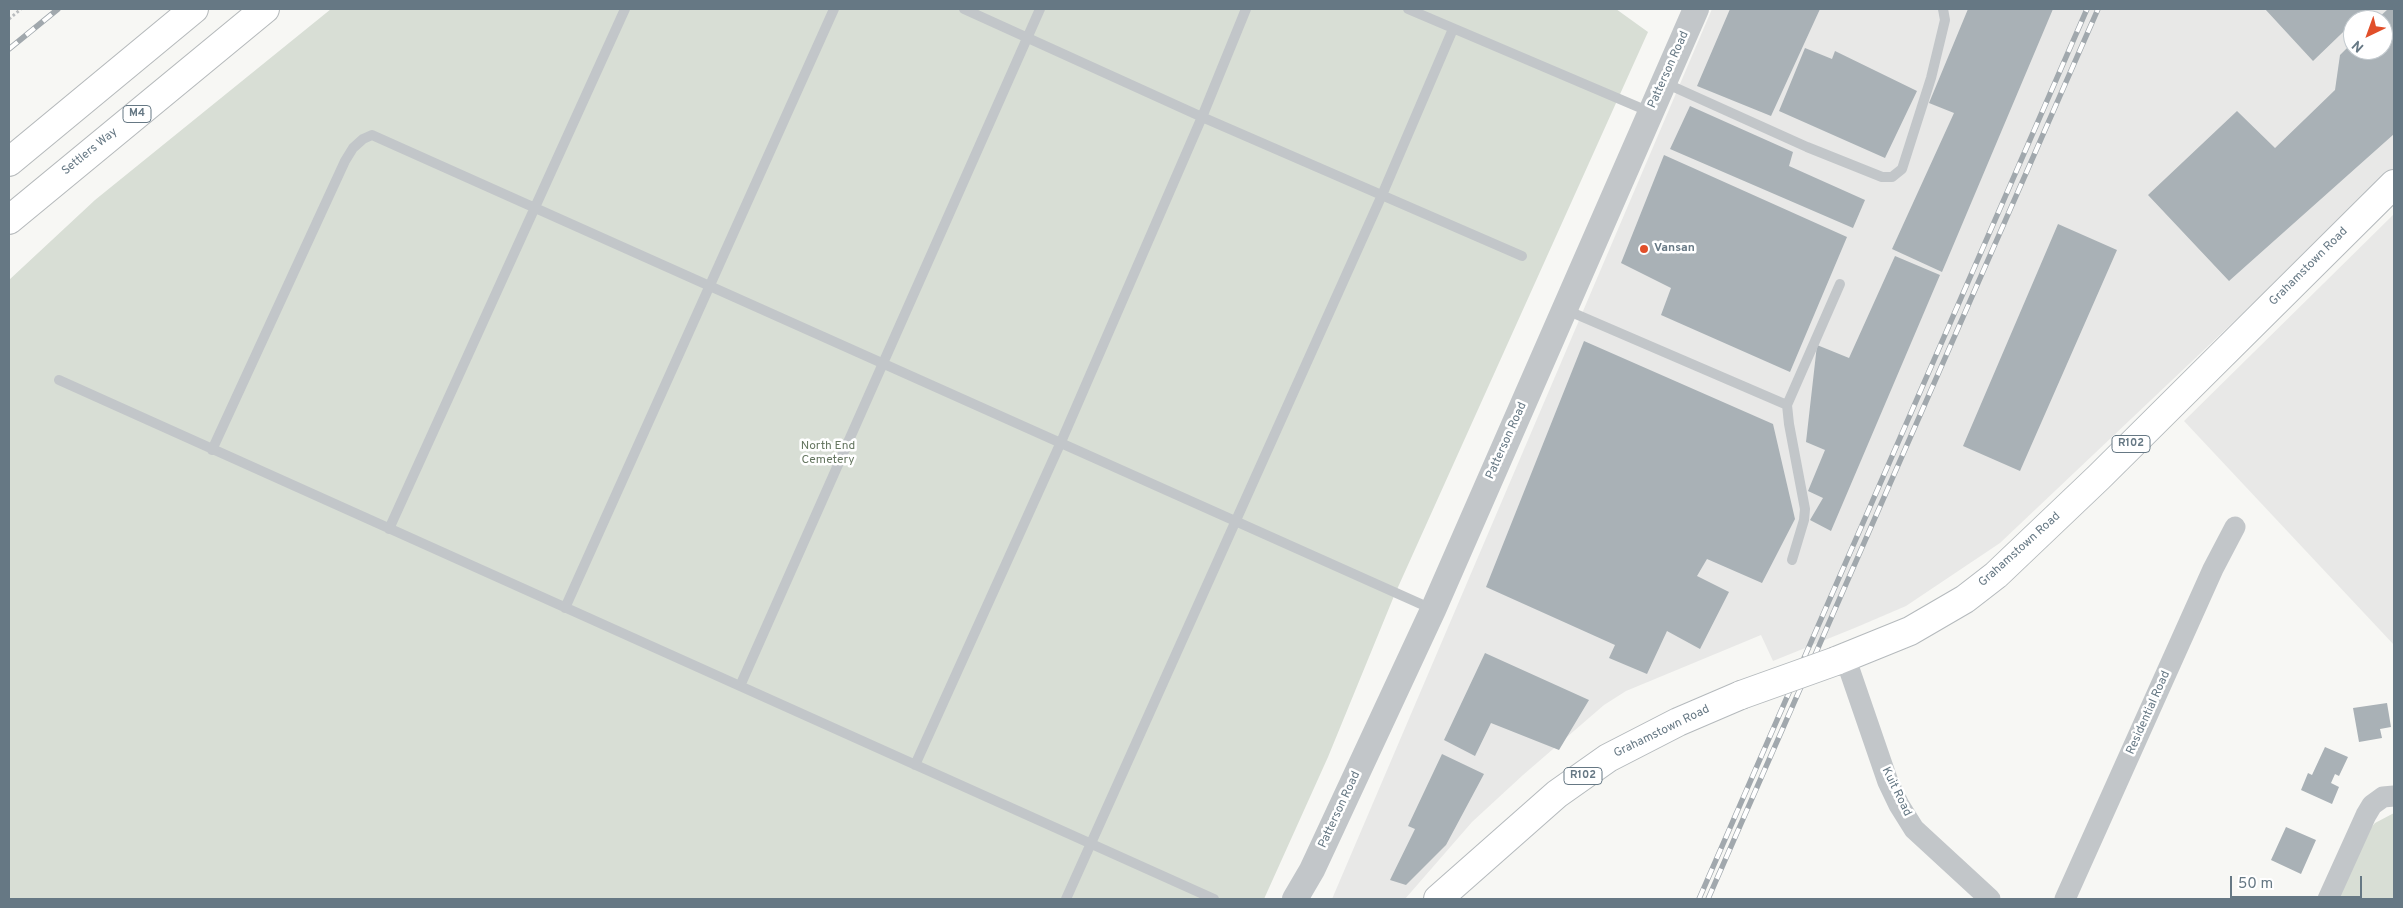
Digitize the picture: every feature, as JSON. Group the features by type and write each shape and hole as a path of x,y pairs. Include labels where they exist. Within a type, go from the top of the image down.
{"main road":[{"path":"9,162 194,9"},
{"name":"Settlers Way","path":"9,220 265,9"},
{"name":"Grahamstown Road","path":"1443,897 1557,794 1608,758 1678,722 1741,695 1841,659 1918,627 1965,598 1996,575 2099,477 2394,184"}],"street":[{"name":"Patterson Road","path":"1295,899 1312,870 1432,610 1696,9"},
{"name":"Residential Road","path":"2065,899 2213,569 2235,527"},
{"name":"Kuit Road","path":"1841,659 1888,782 1899,805 1914,828 1926,841 1990,899"},
{"path":"2328,899 2366,814 2372,805 2383,797 2394,796"},
{"name":"Patterson Road","path":"1308,899 1312,870"}],"lane":[{"path":"389,529 625,9"},
{"path":"564,608 707,287 834,9"},
{"path":"964,9 1202,117 1522,256"},
{"path":"740,686 1040,9"},
{"path":"915,765 1061,442 1202,117 1246,9"},
{"path":"1408,9 1651,112"},
{"path":"1664,83 1807,147 1882,177 1892,177 1902,170 1928,87 1945,20 1943,9"},
{"path":"1066,899 1382,195 1453,29"},
{"path":"212,450 345,161 353,148 363,139 372,135 707,287 1236,520 1432,610"},
{"path":"1792,560 1804,520 1805,509 1787,405 1840,284"},
{"path":"1564,309 1787,405"},
{"path":"58,380 1214,899"}],"path":[{"path":"9,19 22,9"}],"shaded area":[{"path":"1712,9 2394,9 2394,170 2000,543 1906,606 1773,661 1761,635 1626,691 1604,705 1472,822 1405,899 1332,899"},
{"path":"2394,214 2394,645 2184,421"}],"green space":[{"name":"North End Cemetery","path":"331,9 1616,9 1648,32 1394,596 1328,757 1264,899 9,899 9,280 95,200"},
{"path":"2394,813 2394,899 2335,899 2364,836 2375,823"}],"building":[{"path":"1730,9 1820,9 1771,116 1697,86"},
{"path":"1968,9 2053,9 1942,272 1892,249 1954,113 1929,103"},
{"path":"2265,9 2367,9 2343,10 2343,32 2313,61"},
{"path":"2394,9 2394,134 2229,281 2148,195 2237,111 2275,148 2335,90 2340,55 2343,52 2343,60 2393,60 2393,10 2387,10"},
{"path":"1805,48 1832,59 1835,51 1917,91 1885,158 1779,111"},
{"path":"1690,106 1793,152 1789,166 1865,200 1853,228 1670,149"},
{"path":"1664,155 1847,237 1790,372 1661,315 1671,288 1621,263"},
{"path":"2058,224 2117,250 2020,471 1963,446"},
{"path":"1895,256 1940,275 1831,531 1810,520 1823,498 1808,491 1825,450 1806,442 1817,345 1849,358"},
{"path":"1584,341 1773,424 1795,519 1762,583 1707,559 1697,576 1729,592 1700,649 1667,631 1647,674 1609,658 1615,645 1486,587"},
{"path":"1485,653 1589,700 1559,750 1491,723 1475,756 1444,740"},
{"path":"2387,703 2391,727 2380,729 2382,738 2359,742 2353,708"},
{"path":"2325,747 2348,757 2339,776 2335,774 2331,783 2339,787 2332,804 2301,790 2308,773 2312,775"},
{"path":"1442,754 1484,774 1446,845 1406,885 1390,880 1415,829 1408,826"},
{"path":"2286,827 2316,840 2301,874 2271,860"}],"railway":[{"path":"9,49 58,9"},
{"path":"1699,899 2087,9"},
{"path":"1708,899 2098,9"}],"place":[{"name":"Vansan","path":"1644,249"}]}
